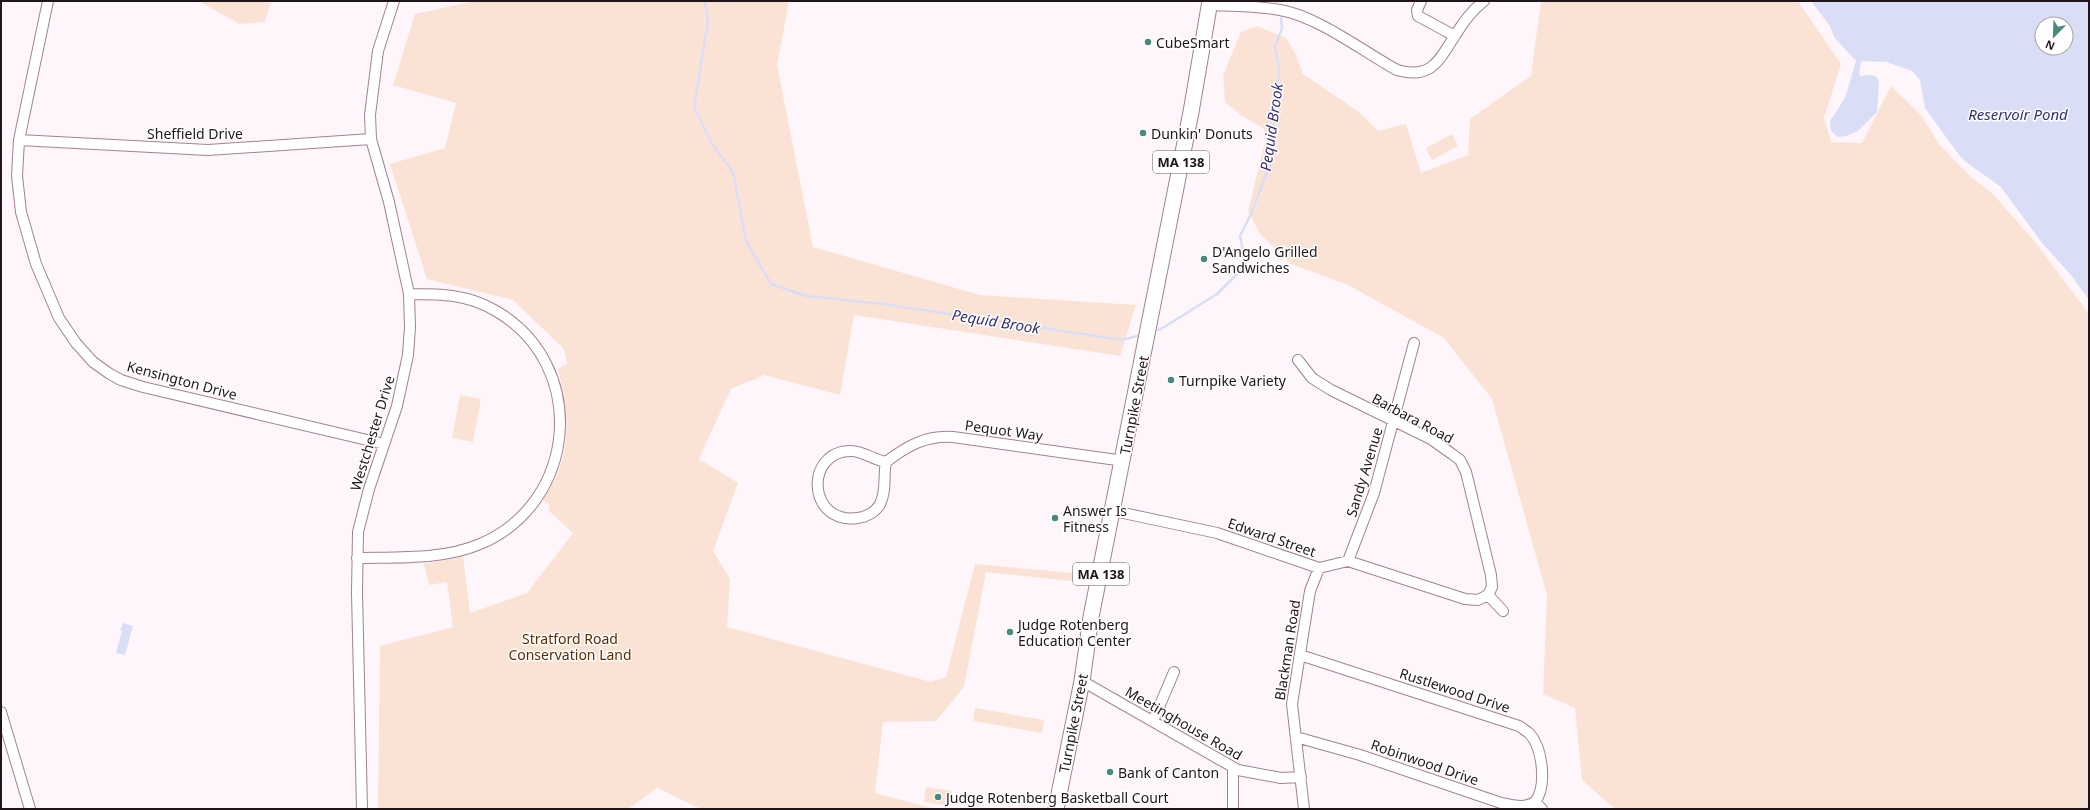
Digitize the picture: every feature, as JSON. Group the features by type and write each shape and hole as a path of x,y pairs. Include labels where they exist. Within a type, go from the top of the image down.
{"main road":[{"name":"Turnpike Street","path":"1056,809 1082,681 1091,617 1124,461 1191,112 1210,3"}],"street":[{"name":"Kensington Drive","path":"48,1 19,140 17,176 21,212 36,264 60,318 76,343 93,362 121,380 143,387 384,444"},
{"name":"Westchester Drive","path":"362,809 357,558 358,532 362,513 397,406 408,356 410,327 409,294 389,202 371,139 370,115 378,51 394,1"},
{"path":"1421,1 1417,10 1418,16 1455,36"},
{"path":"1210,3 1280,10 1294,13 1314,22 1397,70 1407,73 1431,69 1445,52 1479,2"},
{"name":"Sheffield Drive","path":"19,140 208,150 371,139"},
{"path":"357,558 424,556 455,551 479,545 502,532 521,518 534,503 547,482 554,464 559,443 560,400 554,380 545,361 533,342 516,324 496,310 476,301 457,295 409,294"},
{"name":"Sandy Avenue","path":"1348,561 1374,493 1414,343"},
{"name":"Barbara Road","path":"1298,360 1312,378 1331,390 1431,440 1460,460 1466,472 1491,575 1492,587 1488,595"},
{"name":"Pequot Way","path":"886,462 916,442 943,436 1124,461"},
{"path":"853,451 886,462 883,496 880,505 874,511 860,518 851,519 831,513 824,506 817,491 817,482 822,467 834,456 842,452 853,451"},
{"name":"Edward Street","path":"1114,511 1217,533 1319,568 1348,561"},
{"path":"1348,561 1465,599 1478,600 1488,595 1503,612"},
{"name":"Blackman Road","path":"1304,809 1292,704 1310,591 1319,568"},
{"name":"Rustlewood Drive","path":"1300,655 1519,726 1529,733 1535,743 1542,770 1542,788 1538,806"},
{"path":"1153,721 1174,672"},
{"name":"Meetinghouse Road","path":"1082,681 1233,768 1243,772 1281,778 1301,777"},
{"path":"1,712 30,809"},
{"name":"Robinwood Drive","path":"1296,737 1360,755 1501,803 1521,807 1538,806"},
{"path":"1233,768 1233,809"}],"green space":[{"path":"199,1 271,1 265,22 239,24"},
{"name":"Stratford Road Conservation Land","path":"468,1 789,1 777,65 813,247 980,295 1136,305 1120,356 854,315 840,395 764,375 731,389 699,459 738,483 713,551 730,579 727,627 931,682 946,677 975,564 1084,574 1081,582 986,572 964,687 936,721 883,722 875,793 936,809 701,809 657,788 628,809 378,809 380,646 453,627 447,582 429,585 424,564 463,557 470,613 527,593 573,533 548,510 550,505 543,500 553,484 560,468 564,452 566,436 565,404 558,369 567,364 564,349 513,300 427,279 390,164 445,148 456,103 393,85 415,14 466,3"},
{"path":"1541,1 1798,1 1841,64 1824,118 1831,142 1862,143 1891,86 1921,115 1939,144 1971,177 1992,193 2036,243 2089,314 2089,809 1615,809 1582,780 1575,708 1543,694 1547,595 1492,399 1444,338 1348,285 1291,264 1260,234 1248,211 1265,142 1264,129 1241,115 1225,102 1223,75 1241,32 1257,26 1286,38 1296,55 1303,74 1359,112 1378,131 1406,124 1421,173 1468,155 1470,119 1531,76"},
{"path":"1452,134 1458,146 1432,160 1426,148"},
{"path":"460,395 481,399 473,442 452,438"},
{"path":"975,708 1044,720 1042,733 973,721"},
{"name":"Judge Rotenberg Basketball Court","path":"926,787 952,791 949,806 924,802"}],"water":[{"name":"Reservoir Pond","path":"1811,1 2089,1 2089,300 2071,275 2042,243 2001,187 1966,162 1959,155 1925,108 1920,80 1912,71 1887,62 1861,61 1859,76 1871,75 1877,77 1879,82 1877,112 1858,131 1846,136 1838,137 1831,131 1830,121 1845,98 1856,61 1834,37 1830,26"},
{"path":"123,623 133,626 125,655 116,653"}],"waterway":[{"name":"Pequid Brook","path":"705,1 708,22 694,107 712,144 733,172 746,241 771,284 806,296 883,304 1122,340 1141,335"},
{"name":"Pequid Brook","path":"1153,331 1161,329 1217,294 1246,265 1240,236 1251,214 1270,164 1279,69 1275,47 1282,28 1281,18"}],"place":[{"name":"CubeSmart","path":"1148,42"},
{"name":"Dunkin' Donuts","path":"1143,133"},
{"name":"D'Angelo Grilled Sandwiches","path":"1204,259"},
{"name":"Turnpike Variety","path":"1171,380"},
{"name":"Answer Is Fitness","path":"1055,518"},
{"name":"Judge Rotenberg Education Center","path":"1010,632"},
{"name":"Bank of Canton","path":"1110,772"},
{"name":"Judge Rotenberg Basketball Court","path":"938,797"}]}
